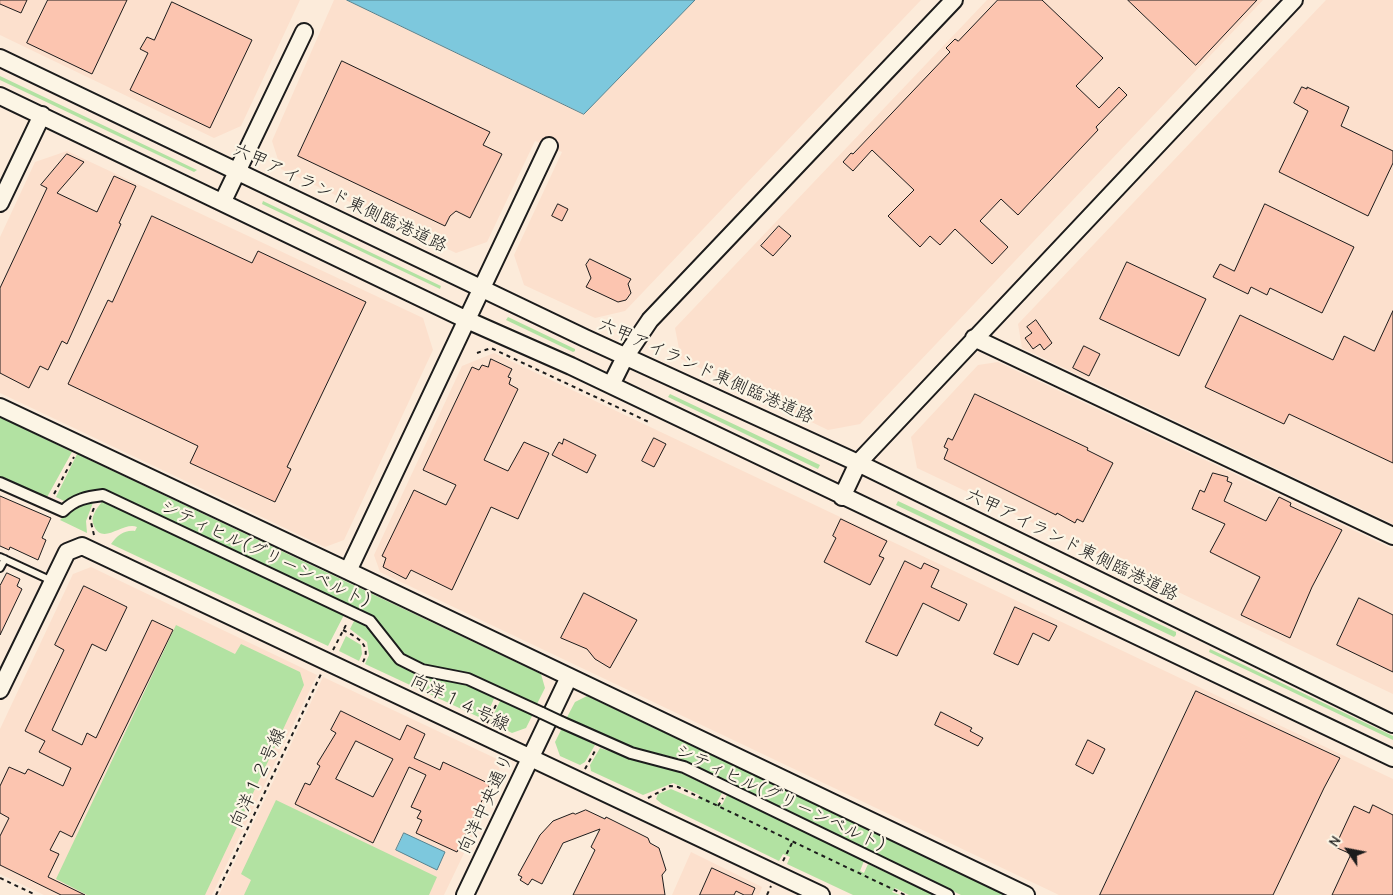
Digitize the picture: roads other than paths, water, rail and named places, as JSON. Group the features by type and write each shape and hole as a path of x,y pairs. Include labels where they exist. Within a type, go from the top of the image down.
{"street":[{"path":"611,385 625,356 650,320 954,0"},
{"path":"842,497 858,463 1294,0"},
{"path":"223,201 304,32"},
{"name":"六甲アイランド東側臨港道路","path":"0,58 625,356 858,463 1393,724"},
{"path":"0,96 223,201 467,320 611,385 842,497 1393,758"},
{"path":"0,203 42,115"},
{"path":"348,571 549,146"},
{"path":"974,338 1393,536"},
{"path":"0,407 1026,895"},
{"name":"シティヒル(グリーンベルト)","path":"0,483 63,512 70,504 84,498 103,495 370,621 400,660 422,670 468,679 567,726 631,753 673,762 948,895"},
{"name":"向洋１４号線","path":"52,581 67,552 89,543 530,758 820,895"},
{"path":"0,690 52,581"},
{"name":"向洋中央通り","path":"465,895 569,677"}],"lane":[{"path":"0,568 2,558 52,581"}],"water":[{"path":"347,0 695,0 584,114"},
{"path":"404,833 445,852 437,870 396,850"}]}
